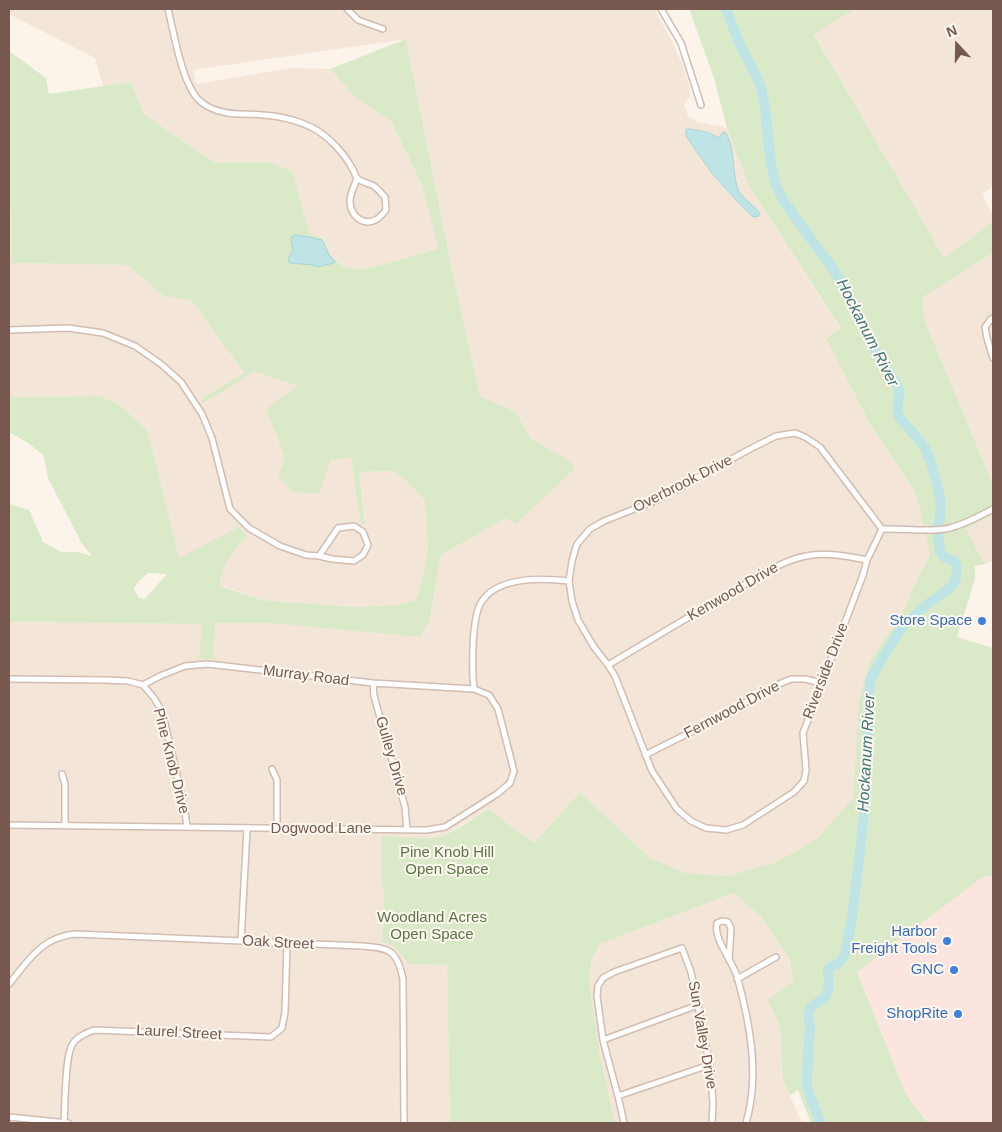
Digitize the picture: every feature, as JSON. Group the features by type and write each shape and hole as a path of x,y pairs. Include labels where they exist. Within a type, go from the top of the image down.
{"street":[{"path":"168,9 183,70 190,88 201,101 217,110 232,114 264,114 290,118 314,128 336,146 352,167 357,178 374,186 385,197 386,210 378,218 369,222 358,219 352,211 350,200 357,178"},
{"path":"347,9 358,20 383,29"},
{"path":"661,9 681,43 701,105"},
{"path":"993,318 985,327 986,338 993,358"},
{"path":"9,330 68,328 103,333 135,346 161,364 181,382 202,414 212,438 230,508 249,528 280,546 306,555 332,559 354,561 363,555 368,545 363,532 354,526 338,528 319,556"},
{"name":"Overbrook Drive","path":"608,665 594,647 578,620 572,601 569,581 577,544 590,529 657,500 776,436 795,433 806,437 820,447 882,529"},
{"path":"882,529 924,530 949,528 993,509"},
{"name":"Riverside Drive","path":"608,665 615,676 652,771 677,809 691,821 706,828 726,830 743,825 794,792 804,781 806,770 803,733 867,560 882,529"},
{"name":"Kenwood Drive","path":"608,665 708,605 786,562 805,556 825,554 867,560"},
{"path":"474,689 472,670 474,634 477,612 482,601 492,590 512,581 554,579 569,581"},
{"name":"Murray Road","path":"143,685 185,666 208,664 373,684 474,689"},
{"path":"9,679 128,681 143,685"},
{"name":"Fernwood Drive","path":"645,755 704,726 791,679 805,679 821,683"},
{"name":"Gulley Drive","path":"373,684 374,696 405,807 407,830"},
{"name":"Pine Knob Drive","path":"143,685 162,711 187,827"},
{"name":"Dogwood Lane","path":"9,825 407,830 445,827 497,794 510,783 514,771 498,709 489,695 474,689"},
{"path":"272,770 277,780 277,828"},
{"path":"62,774 65,784 65,825"},
{"path":"240,941 247,829"},
{"path":"729,960 731,928 728,922 722,921 717,923 716,929 720,942 737,979 747,1020 754,1068 751,1107 746,1123"},
{"name":"Oak Street","path":"9,984 37,951 50,941 61,936 74,934 388,950 396,957 400,964 403,979 404,1123"},
{"name":"Laurel Street","path":"64,1123 67,1061 71,1045 82,1035 94,1030 271,1037 282,1028 285,1012 288,944"},
{"name":"Sun Valley Drive","path":"604,1040 597,996 598,986 603,978 614,972 682,948 691,972 709,1065 713,1104 712,1123"},
{"path":"737,979 776,957"},
{"path":"624,1123 604,1040 698,1005"},
{"path":"618,1096 709,1065"},
{"path":"9,1117 68,1123"}],"shaded area":[{"path":"9,9 654,9 672,41 689,85 690,97 684,104 688,116 697,122 727,128 749,187 841,329 826,337 870,424 916,494 930,555 913,587 905,608 869,663 859,699 853,798 817,840 776,862 728,876 685,873 649,857 580,792 534,843 488,809 448,833 429,837 382,887 384,887 382,942 395,947 407,964 447,965 450,1123 9,1123 9,622 203,624 199,655 196,658 215,658 213,653 216,623 430,619 441,555 506,518 569,460 531,439 516,412 480,396 454,279 406,39 193,70 196,84 291,68 330,69 355,97 391,121 422,185 438,249 366,269 346,268 332,258 323,239 309,234 268,162 214,162 144,114 131,82 103,86 95,58 9,14"},
{"path":"855,9 993,9 993,186 982,194 993,215 993,222 944,259 814,33"},
{"path":"9,202 12,216 11,263 127,265 164,296 191,300 244,373 201,399 254,372 299,386 266,409 285,459 330,461 351,457 360,522 365,522 359,472 393,471 406,480 425,501 428,554 418,596 415,600 397,605 353,607 263,600 220,585 225,564 234,550 248,535 237,525 236,529 179,559 146,429 120,405 100,396 9,397"},
{"path":"993,253 993,484 924,319 923,297"},
{"path":"993,515 993,560 985,564 966,529"},
{"path":"993,876 993,1123 928,1123 906,1094 857,972 983,877"},
{"path":"734,893 762,918 790,960 793,981 769,1000 780,1026 783,1080 802,1123 615,1123 600,1055 589,981 592,958 600,944"}],"green space":[{"path":"689,9 855,9 814,34 944,258 993,222 993,253 923,297 924,319 993,484 993,515 966,529 985,564 975,566 975,579 957,637 993,648 993,876 983,877 857,972 906,1094 928,1123 811,1123 798,1090 790,1095 783,1080 780,1026 768,1000 793,981 790,960 762,918 734,893 600,944 592,958 589,981 600,1055 615,1123 450,1123 447,965 407,964 397,950 382,942 384,888 382,887 382,836 437,837 461,827 488,809 534,843 580,792 649,857 685,873 728,876 776,862 816,840 853,798 859,699 869,663 905,608 913,587 930,555 916,494 870,424 826,338 841,328 749,187 727,128 714,78"},
{"path":"406,39 454,279 480,396 516,412 531,439 569,460 575,468 516,524 506,518 441,555 430,619 420,637 270,623 216,623 213,653 218,660 195,658 199,655 202,624 9,622 9,504 29,510 43,542 61,552 78,552 92,556 81,542 48,478 43,455 28,443 9,432 9,397 100,396 120,405 146,429 179,558 235,529 236,524 248,536 228,559 220,586 263,600 353,607 397,605 415,600 418,596 428,553 425,501 406,480 393,471 359,472 365,525 360,522 351,457 330,461 319,494 292,492 278,476 285,459 266,409 298,386 254,372 203,403 201,399 244,373 191,300 164,296 127,265 11,263 9,51 46,78 49,94 131,82 144,114 214,162 268,162 292,171 309,233 323,239 332,258 346,268 366,269 438,249 422,185 391,121 355,97 330,69","holes":["148,573 167,574 145,599 139,598 134,589 139,581"]}],"water":[{"path":"686,130 705,132 719,138 723,132 726,133 731,146 737,187 741,195 757,210 760,214 759,216 753,217 711,172 686,136"},
{"path":"296,235 322,240 329,255 335,261 334,263 317,267 290,263 288,259 293,250 291,238"}],"waterway":[{"name":"Hockanum River","path":"726,9 741,47 761,88 771,164 776,185 785,203 835,272 851,301 870,343 897,384 900,393 897,407 898,415 925,448 937,484 941,504 938,534 940,552 944,557 954,561 957,570 954,584 926,605 901,628 870,681 866,798 852,918 843,958 828,970 829,986 827,995 812,1006 808,1013 810,1027 807,1086 821,1123"}],"place":[{"name":"Store Space","path":"982,621"},
{"name":"Harbor Freight Tools","path":"947,941"},
{"name":"GNC","path":"954,970"},
{"name":"ShopRite","path":"958,1014"}],"park label":[{"name":"Pine Knob Hill Open Space","path":"447,862"},
{"name":"Woodland Acres Open Space","path":"432,926"}]}
